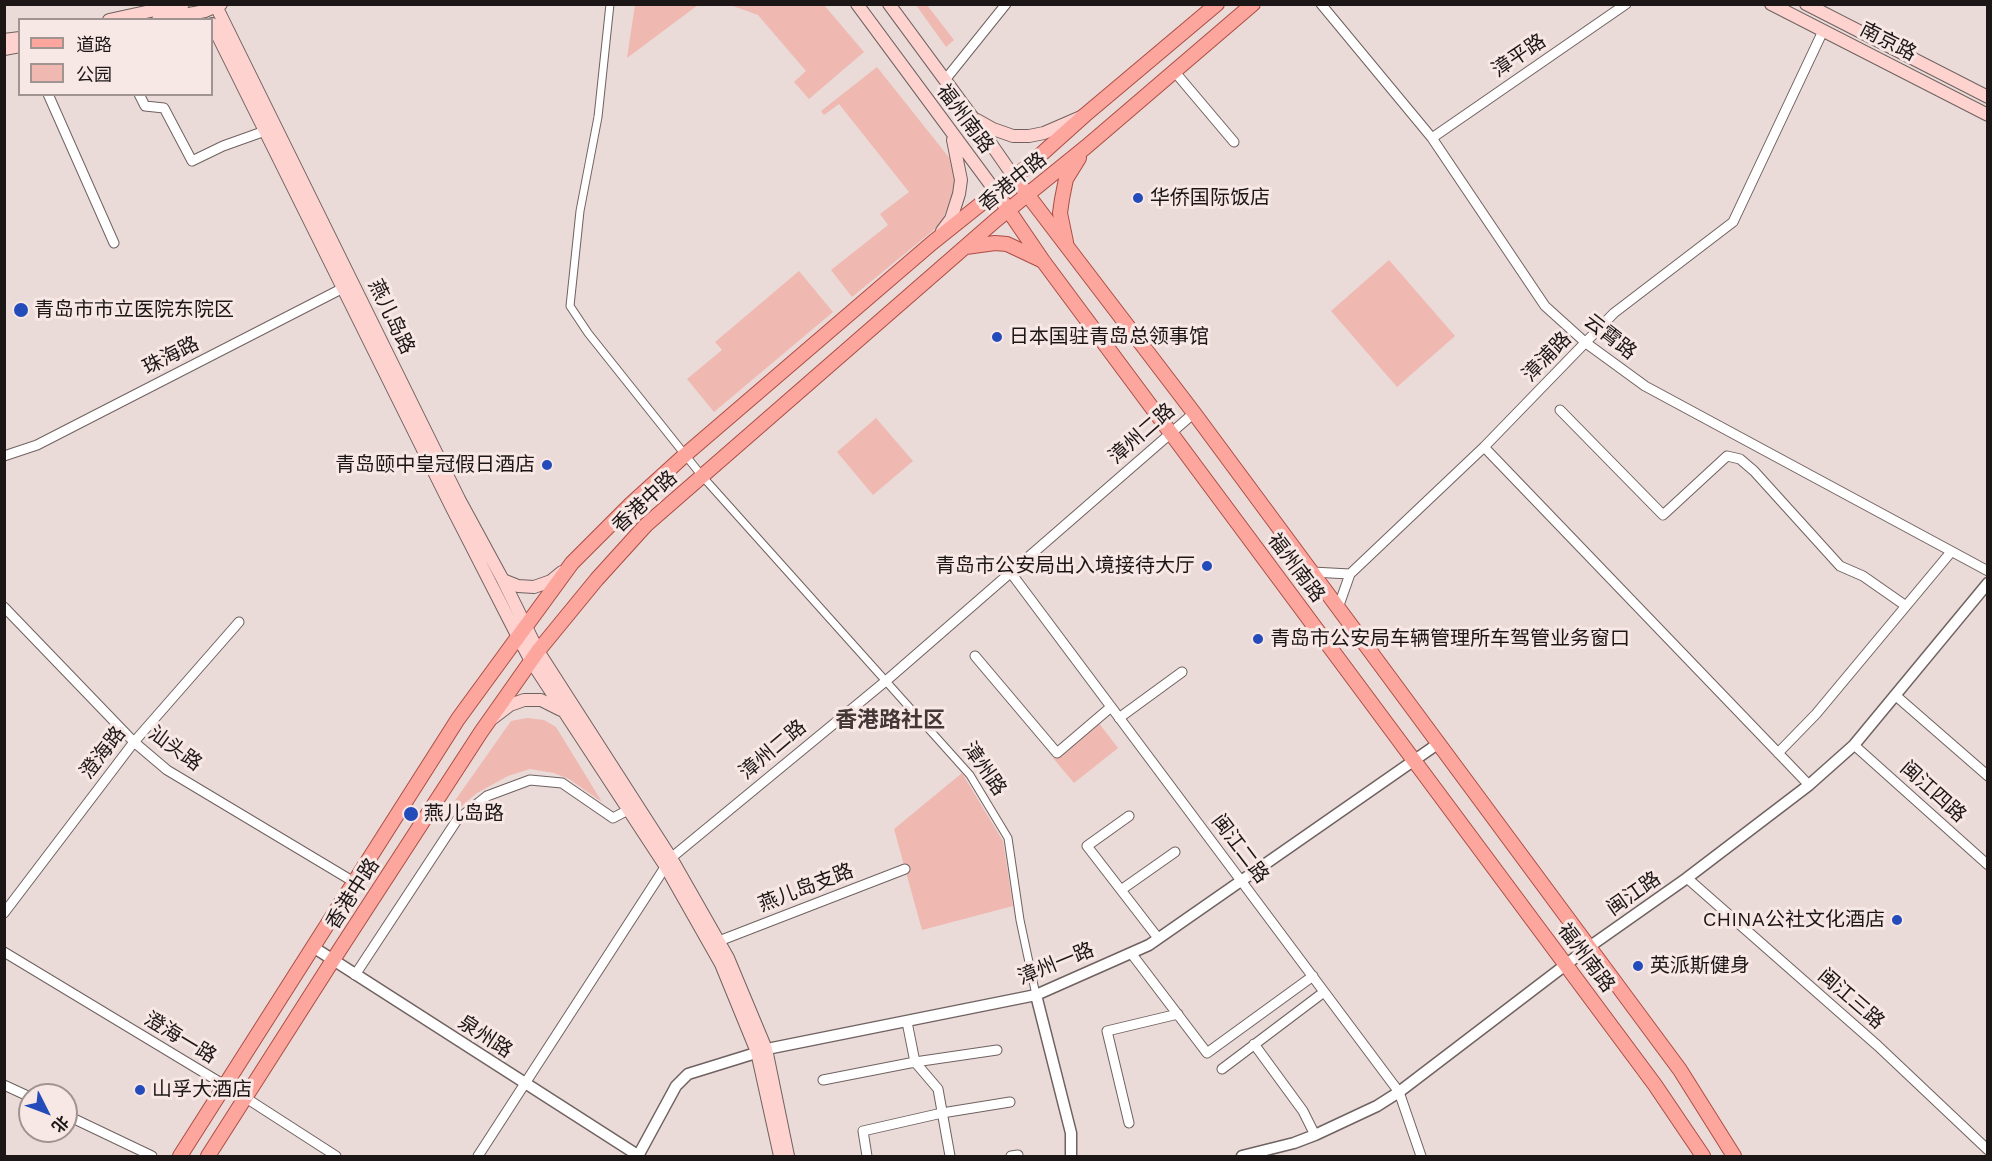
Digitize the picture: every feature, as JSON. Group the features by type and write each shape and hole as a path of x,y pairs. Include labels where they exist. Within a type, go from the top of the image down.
{"main road":[{"path":"118,18 183,4"},
{"name":"福州南路","path":"890,4 1027,195 1067,244 1194,413 1680,1070 1734,1156"},
{"name":"香港中路","path":"180,1156 458,719 572,563 631,504 685,455 932,243 1014,177 1217,4"},
{"name":"香港中路","path":"208,1156 489,720 535,656 597,579 646,525 1010,209 1253,4"},
{"name":"南京路","path":"1771,4 1988,115"},
{"name":"南京路","path":"1806,4 1988,97"},
{"name":"福州南路","path":"856,5 1010,209 1043,261 1655,1084 1703,1156"},
{"path":"168,18 211,9"},
{"name":"燕儿岛路","path":"211,9 348,286 450,506 566,714 628,810 668,863 721,964 761,1051 780,1156"},
{"name":"燕儿岛路","path":"213,26 265,131 503,580 522,633"},
{"path":"973,118 993,129 1013,136 1029,136 1044,133 1085,115"},
{"path":"932,243 951,219 959,194 961,180 951,133"},
{"path":"1067,244 1060,213 1062,199 1066,179 1086,147"},
{"path":"966,247 995,243 1007,244 1043,261"},
{"path":"503,580 518,586 534,587 551,581 572,563"},
{"name":"燕儿岛路","path":"535,656 719,941 761,1051 788,1156"},
{"path":"489,720 510,705 524,700 541,700 566,714"}],"street":[{"name":"漳州路","path":"610,4 597,117 580,211 570,306 588,333 702,476 970,775 1008,838 1020,920 1036,995 1071,1133 1071,1156"},
{"path":"945,80 1006,4"},
{"name":"云霄路","path":"1322,4 1432,138 1545,306 1586,343 1644,386 1988,571"},
{"name":"漳平路","path":"1432,138 1626,4"},
{"name":"漳浦路","path":"1350,574 1484,447 1614,313 1733,222 1823,31"},
{"path":"1174,71 1234,142"},
{"path":"49,96 114,243"},
{"path":"140,96 145,106 165,108 192,160 265,131"},
{"name":"珠海路","path":"4,456 38,445 348,286"},
{"path":"1560,410 1663,515 1727,456 1740,459 1754,471 1840,566 1863,576 1906,606"},
{"name":"漳州二路","path":"478,1156 668,863 887,680 1194,413"},
{"path":"1484,447 1809,785"},
{"path":"1778,753 1816,714 1951,552"},
{"path":"1312,572 1350,574 1338,608"},
{"name":"闽江二路","path":"1011,573 1399,1092 1421,1156"},
{"name":"闽江路","path":"1242,1156 1294,1143 1315,1135 1377,1106 1399,1092 1566,964 1687,878 1809,785 1854,745 1988,583"},
{"name":"汕头路","path":"4,608 134,742 167,770 354,882"},
{"name":"澄海路","path":"4,913 134,742 239,622"},
{"path":"975,656 1057,753 1111,707"},
{"path":"1119,718 1182,672"},
{"path":"1895,695 1988,776"},
{"name":"漳州一路","path":"639,1156 676,1086 688,1074 761,1051 1036,995 1131,953 1158,938 1439,743"},
{"name":"闽江四路","path":"1854,745 1988,865"},
{"path":"356,975 458,820 487,796 530,780 562,783 613,818 628,810"},
{"path":"1129,816 1087,846 1158,938"},
{"path":"1121,890 1175,852"},
{"name":"燕儿岛支路","path":"719,941 905,869"},
{"name":"闽江三路","path":"1687,878 1878,1046 1988,1150"},
{"name":"泉州路","path":"313,947 639,1156"},
{"name":"澄海一路","path":"4,952 246,1098 336,1156"},
{"path":"1131,953 1207,1053 1313,976"},
{"path":"1221,1069 1324,992"},
{"path":"1129,1123 1107,1031 1178,1014"},
{"path":"907,1022 915,1062 938,1089 950,1156"},
{"path":"1254,1044 1303,1112 1315,1135"},
{"path":"823,1080 915,1062 997,1050"},
{"path":"4,1085 18,1091"},
{"path":"867,1156 863,1131 942,1113 1010,1102"},
{"path":"78,1121 152,1156"}],"green space":[{"path":"635,4 698,5 627,58"},
{"path":"730,5 824,5 864,52 809,99 794,82 806,71 758,15"},
{"path":"916,5 927,5 954,40 946,47"},
{"path":"877,67 955,165 954,189 941,224 852,297 831,270 888,225 880,214 909,192 839,104 824,115 821,111"},
{"path":"1389,260 1455,336 1397,387 1331,311"},
{"path":"799,271 833,312 714,412 687,379 722,350 715,342"},
{"path":"876,418 913,461 873,495 837,452"},
{"path":"527,718 544,720 556,727 602,802 569,779 554,773 530,769 508,776 477,793 447,822 442,819 511,721"},
{"path":"1098,722 1118,748 1074,783 1053,758"},
{"path":"962,773 1003,841 1013,906 922,930 894,829"}],"place":[{"name":"华侨国际饭店","path":"1138,198"},
{"name":"青岛市市立医院东院区","path":"21,310"},
{"name":"日本国驻青岛总领事馆","path":"997,337"},
{"name":"青岛颐中皇冠假日酒店","path":"547,465"},
{"name":"青岛市公安局出入境接待大厅","path":"1207,566"},
{"name":"青岛市公安局车辆管理所车驾管业务窗口","path":"1258,639"},
{"name":"燕儿岛路","path":"411,814"},
{"name":"CHINA公社文化酒店","path":"1897,920"},
{"name":"英派斯健身","path":"1638,966"},
{"name":"山孚大酒店","path":"140,1090"}],"district":[{"name":"香港路社区","path":"890,721"}]}
